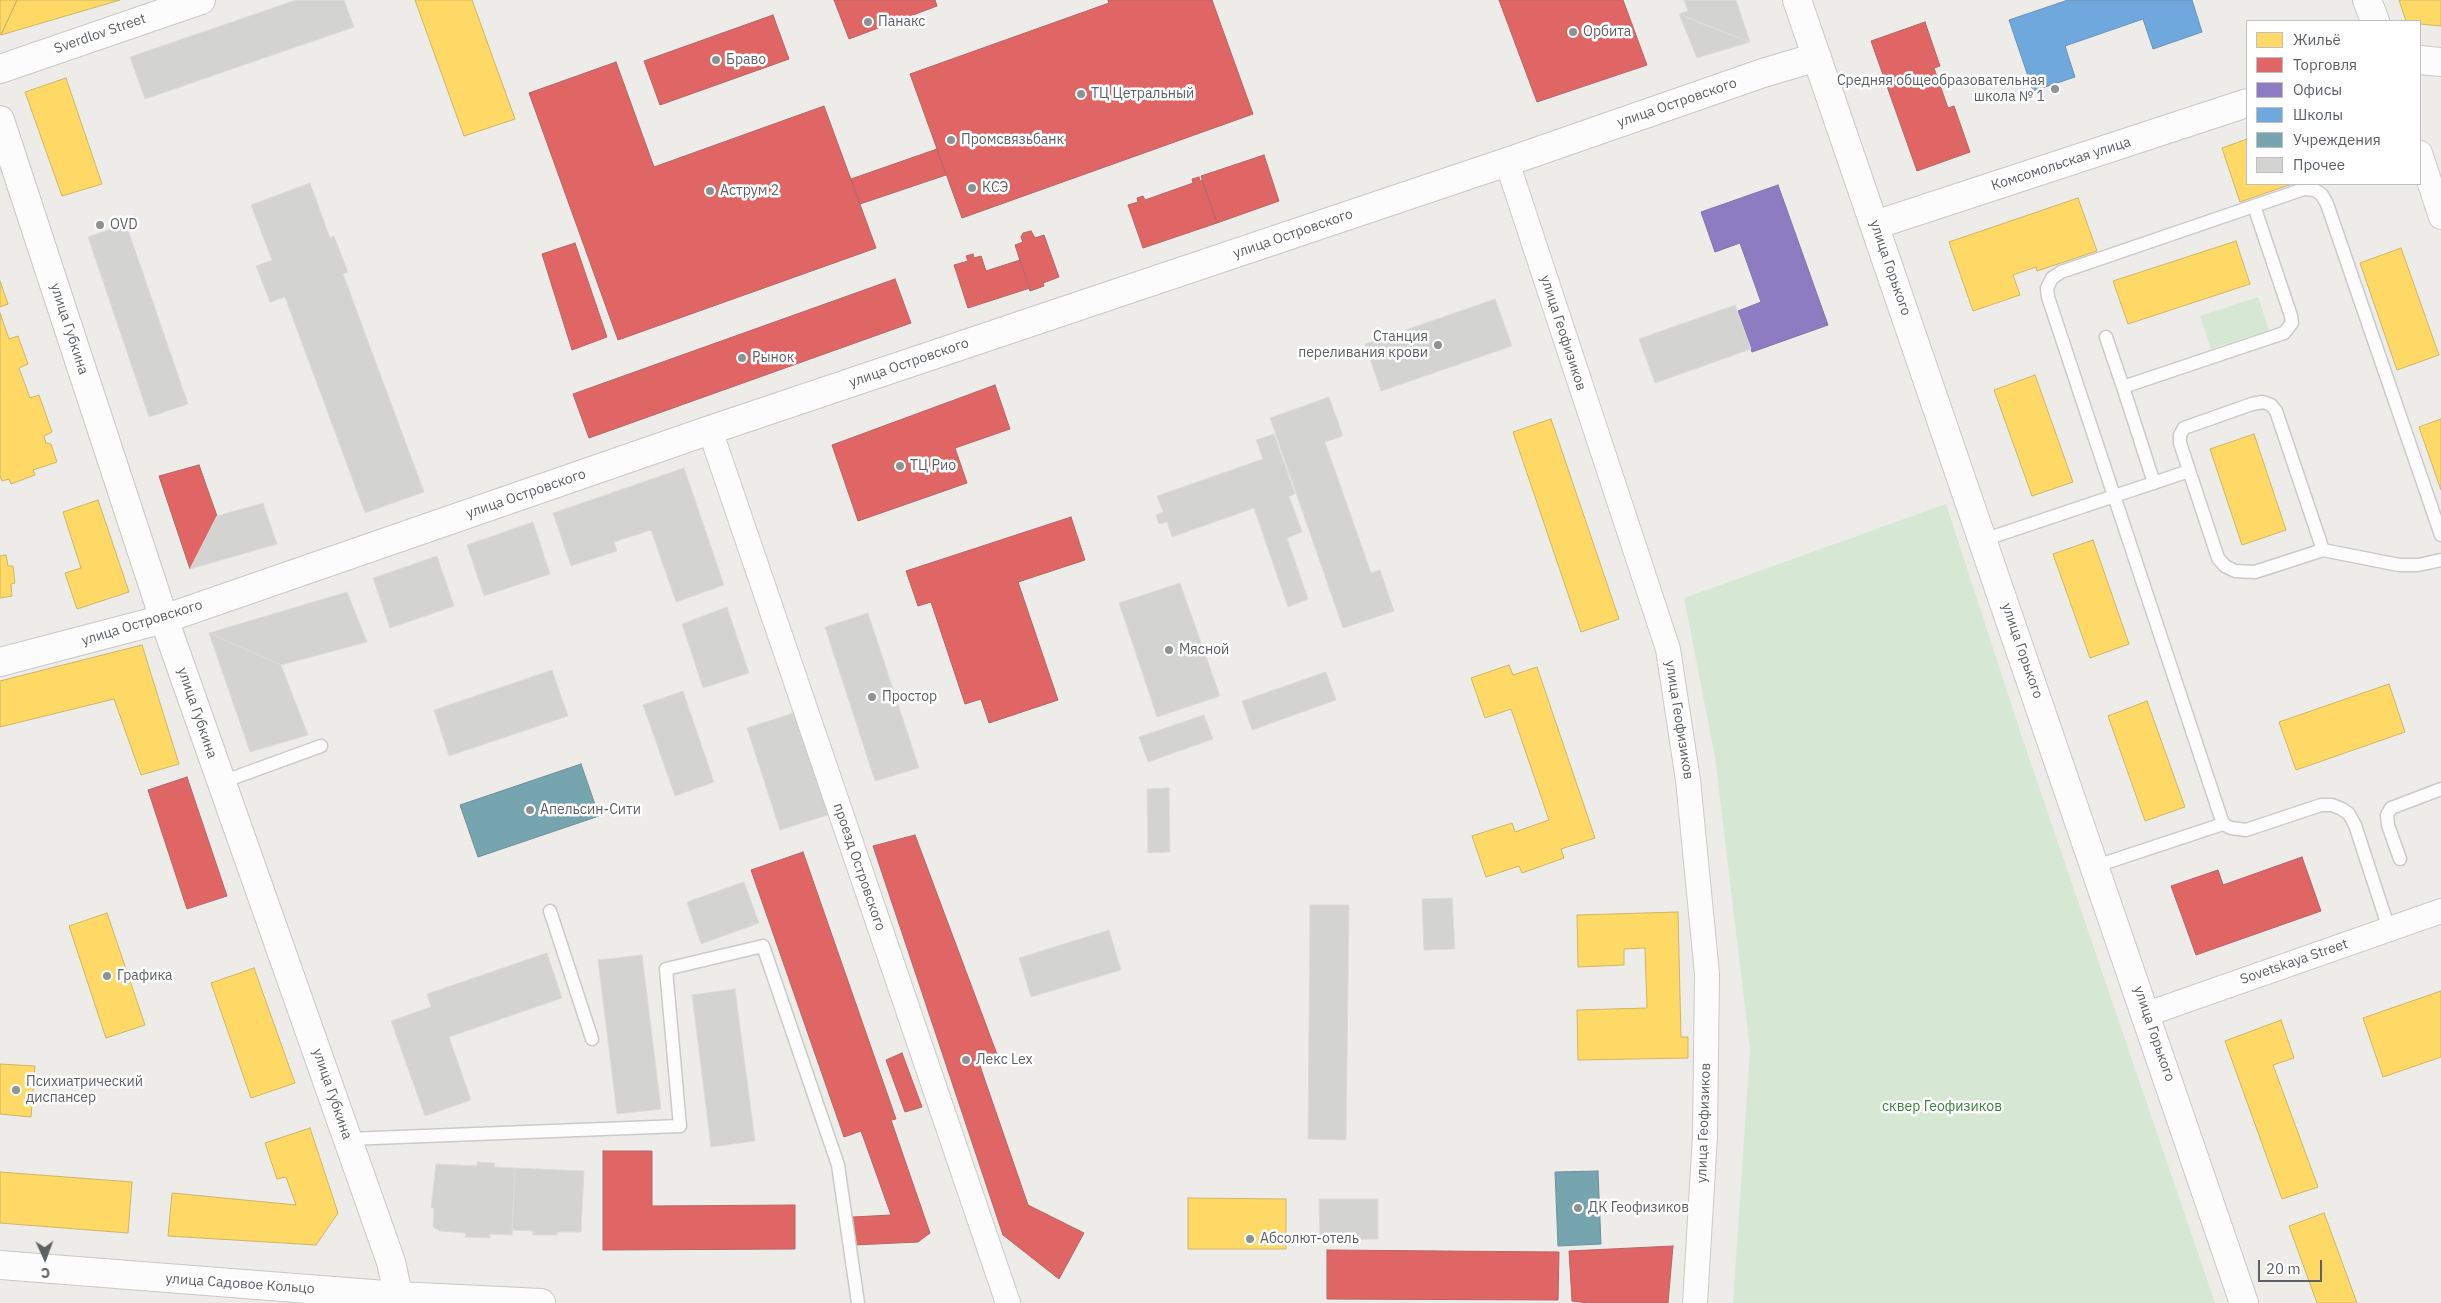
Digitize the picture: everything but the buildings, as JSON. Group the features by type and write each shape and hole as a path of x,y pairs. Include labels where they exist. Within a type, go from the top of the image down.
{"street":[{"name":"Sverdlov Street","path":"0,69 200,0"},
{"name":"улица Горького","path":"1797,0 2147,1014 2244,1303"},
{"path":"2367,0 2375,20"},
{"name":"улица Островского","path":"0,662 164,619 710,430 1507,162 1763,73 1817,57"},
{"path":"2421,60 2441,62"},
{"name":"Комсомольская улица","path":"1875,224 2246,103"},
{"name":"улица Губкина","path":"0,120 164,619 391,1262 399,1300"},
{"path":"2421,155 2435,183 2441,217"},
{"name":"улица Геофизиков","path":"1507,162 1668,649 1688,780 1706,974 1705,1136 1695,1303"},
{"name":"проезд Островского","path":"710,430 1008,1303"},
{"name":"Sovetskaya Street","path":"2147,1014 2441,911"},
{"name":"улица Садовое Кольцо","path":"0,1265 399,1300 541,1303"}],"lane":[{"path":"2223,824 2048,297 2047,288 2052,278 2061,272 2304,189 2314,190 2322,195 2441,536"},
{"path":"2123,387 2284,334 2289,329 2291,316 2254,206"},
{"path":"2106,337 2154,483"},
{"path":"2323,550 2276,411 2271,405 2263,402 2252,404 2190,424 2184,428 2180,435 2180,443 2218,558 2225,566 2244,574 2323,550 2399,565 2418,565 2441,560"},
{"path":"1983,540 2189,471"},
{"path":"222,782 321,746"},
{"path":"2400,859 2388,825 2387,815 2391,808 2441,789"},
{"path":"2096,866 2223,824 2231,828 2246,830 2321,805 2332,805 2349,814 2355,825 2389,929"},
{"path":"550,911 592,1039"},
{"path":"348,1139 680,1126 666,969 763,946 838,1165 858,1303"}],"green space":[{"path":"2258,297 2269,330 2211,349 2200,316"},
{"name":"cквер Геофизиков","path":"1946,504 2023,740 2215,1303 1733,1303 1750,1049 1715,757 1684,598"}],"place":[{"name":"Панакс","path":"868,22"},
{"name":"Орбита","path":"1573,32"},
{"name":"Браво","path":"716,60"},
{"name":"Средняя общеобразовательная школа № 1","path":"2055,89"},
{"name":"ТЦ Цетральный","path":"1081,94"},
{"name":"Промсвязьбанк","path":"951,140"},
{"name":"КСЭ","path":"972,188"},
{"name":"Аструм 2","path":"710,191"},
{"name":"OVD","path":"100,225"},
{"name":"Станция переливания крови","path":"1438,345"},
{"name":"Рынок","path":"742,358"},
{"name":"ТЦ Рио","path":"900,466"},
{"name":"Мясной","path":"1169,650"},
{"name":"Простор","path":"872,697"},
{"name":"Апельсин-Сити","path":"530,810"},
{"name":"Графика","path":"107,976"},
{"name":"Лекс Lex","path":"966,1060"},
{"name":"Психиатрический диспансер","path":"16,1090"},
{"name":"ДК Геофизиков","path":"1578,1208"},
{"name":"Абсолют-отель","path":"1250,1239"}]}
